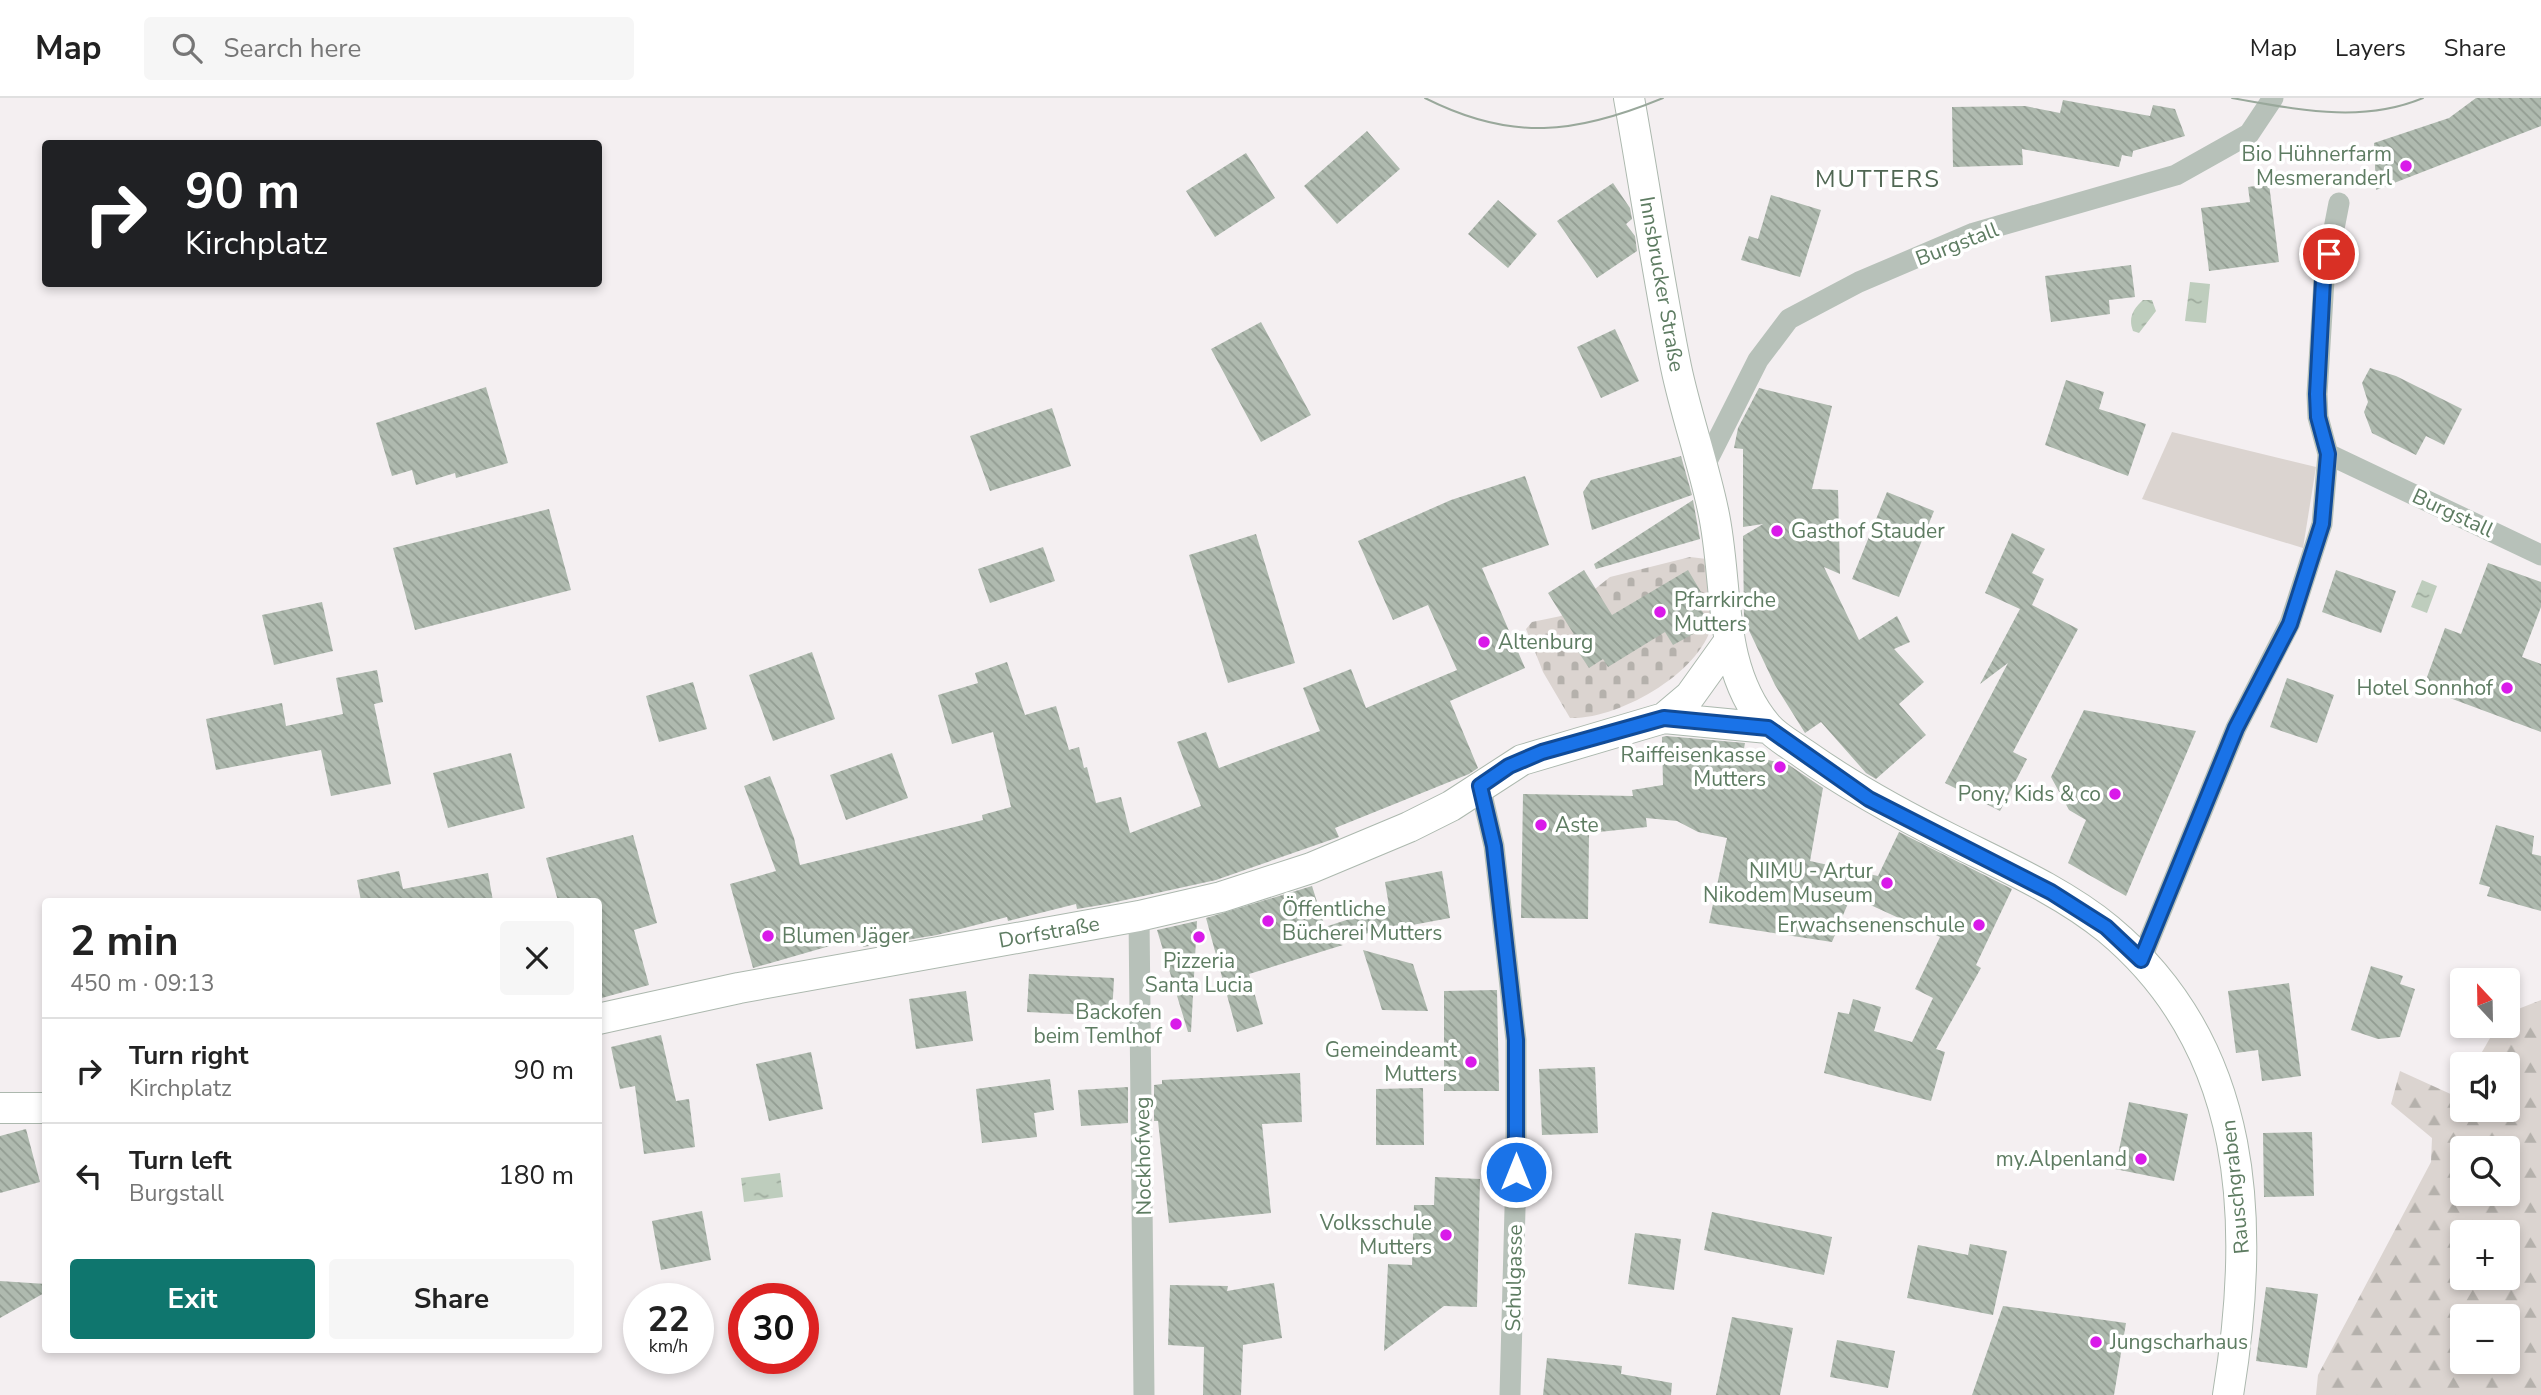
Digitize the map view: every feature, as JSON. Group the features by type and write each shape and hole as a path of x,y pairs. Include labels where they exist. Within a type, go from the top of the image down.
{"main road":[{"name":"Innsbrucker Straße","path":"1629,98 1676,367 1704,467 1719,544 1728,643 1739,674 1768,728"},
{"path":"1664,718 1690,696 1728,643"},
{"path":"1664,718 1768,728"},
{"name":"Dorfstraße","path":"602,1018 739,988 1139,916 1221,897 1311,868 1433,816 1509,766 1542,752 1664,718"},
{"name":"Rauschgraben","path":"1768,728 1869,799 2051,892 2106,927 2141,960 2197,1035 2227,1111 2236,1160 2243,1259 2240,1323 2228,1395"},
{"path":"0,1108 42,1108"}],"street":[{"name":"Burgstall","path":"1704,467 1758,360 1789,319 1859,282 1974,233 2176,175 2249,134 2273,98"},
{"path":"2141,960 2236,728 2290,624 2322,524 2328,454 2318,417 2317,394 2323,280 2339,203"},
{"name":"Burgstall","path":"2328,454 2541,555"},
{"name":"Schulgasse","path":"1480,786 1494,846 1516,1040 1516,1185 1510,1395"},
{"name":"Nockhofweg","path":"1139,916 1144,1395"}],"green space":[{"path":"2172,432 2316,467 2303,548 2142,499"},
{"path":"1690,557 1707,559 1714,605 1707,638 1694,657 1657,689 1634,701 1612,711 1570,718 1543,672 1526,629 1532,622 1561,616 1610,577"},
{"path":"2541,1000 2541,1395 2316,1395 2318,1375 2431,1162 2432,1138 2391,1104 2400,1071 2450,1094 2450,1122 2520,1122 2520,1052 2482,1052 2490,1038 2520,1038 2520,1008"}],"water":[{"path":"2190,282 2210,284 2206,323 2185,321"},
{"path":"2143,300 2152,300 2156,311 2139,333 2133,331 2131,318"},
{"path":"2422,580 2437,586 2427,613 2411,607"},
{"path":"780,1173 783,1197 744,1202 741,1178"}],"building":[{"name":"Bio Hühnerfarm Mesmeranderl","path":"2476,98 2541,98 2541,126 2376,190 2374,143 2449,118"},
{"path":"2063,100 2150,116 2153,105 2175,109 2185,136 2133,151 2132,157 2122,155 2119,167 2022,149 2023,165 1953,167 1952,107 2025,106 2060,113"},
{"path":"1367,131 1400,169 1337,224 1304,186"},
{"path":"1246,153 1275,198 1215,237 1186,191"},
{"path":"1613,183 1630,208 1632,219 1626,224 1635,236 1637,251 1597,278 1557,221"},
{"path":"2269,184 2279,262 2209,271 2201,208 2250,202 2248,187"},
{"path":"1771,195 1821,210 1800,277 1741,260 1749,236 1758,239"},
{"path":"1498,200 1537,234 1508,268 1468,234"},
{"path":"2131,265 2135,297 2109,300 2110,314 2051,322 2045,276"},
{"path":"1261,322 1311,415 1261,442 1211,349"},
{"path":"1615,329 1639,381 1601,398 1577,347"},
{"path":"2370,368 2396,376 2462,409 2444,445 2426,436 2416,455 2372,433 2364,412 2368,402 2362,383"},
{"path":"2066,380 2104,392 2099,409 2146,424 2128,476 2045,445"},
{"path":"486,387 508,463 456,478 455,473 416,485 412,470 392,476 376,423"},
{"path":"1759,388 1832,406 1812,489 1838,490 1840,574 1824,567 1859,640 1897,616 1910,642 1894,649 1924,682 1899,704 1926,735 1876,779 1866,773 1821,722 1805,733 1775,685 1744,620 1743,536 1763,524 1743,527 1743,449 1734,448 1738,428"},
{"path":"1052,408 1071,466 990,491 970,436"},
{"path":"1681,456 1692,495 1592,530 1583,492 1591,480"},
{"path":"1525,476 1549,545 1482,568 1525,668 1450,701 1478,768 1469,774 1335,828 1339,837 1216,880 1107,904 1077,909 1076,904 1008,921 1007,917 937,935 863,947 861,937 753,968 730,884 776,871 744,786 770,776 794,838 800,865 983,820 982,815 1011,807 993,732 952,744 938,695 978,683 975,673 1007,662 1025,715 1056,706 1069,750 1079,747 1096,803 1121,797 1130,833 1201,806 1177,742 1206,732 1219,768 1320,731 1303,688 1351,669 1366,708 1457,670 1428,605 1393,620 1358,541 1451,500"},
{"path":"1887,492 1934,511 1899,597 1852,579"},
{"path":"1693,500 1700,539 1596,569 1594,564"},
{"path":"549,509 571,590 415,630 393,548"},
{"path":"2012,533 2045,549 2032,573 2044,579 2032,605 2078,629 2013,752 2027,759 2000,811 1945,783 2008,663 1980,684 2020,609 1985,593"},
{"path":"1256,534 1295,663 1228,683 1189,555"},
{"path":"1043,547 1055,581 990,603 978,569"},
{"path":"2488,563 2541,582 2541,607 2522,657 2541,664 2541,732 2423,688 2445,628 2461,634"},
{"name":"Pfarrkirche Mutters","path":"1584,570 1612,615 1688,570 1701,592 1698,604 1708,621 1693,629 1695,633 1673,645 1665,632 1608,667 1603,659 1589,668 1575,647 1580,644 1548,593"},
{"path":"2336,570 2396,591 2381,633 2322,612"},
{"path":"322,602 333,651 274,665 262,615"},
{"path":"812,652 835,719 773,741 749,675"},
{"path":"377,670 383,702 374,704 391,784 331,796 321,750 216,770 206,719 282,703 286,726 343,714 336,678"},
{"path":"2287,678 2334,695 2317,743 2270,727"},
{"path":"693,682 707,729 659,742 646,696"},
{"name":"Pony, Kids & co","path":"2084,710 2196,731 2126,896 2068,863 2086,820 2069,810 2051,777"},
{"path":"1662,737 1745,743 1743,754 1789,765 1823,788 1810,861 1878,876 1899,832 2012,889 1976,965 1981,968 1936,1049 1945,1052 1931,1101 1824,1073 1838,1012 1849,1014 1853,999 1881,1007 1874,1031 1912,1042 1933,998 1915,989 1940,937 1851,896 1832,942 1709,923 1727,838 1698,832 1677,821 1646,818 1647,827 1589,833 1588,919 1521,918 1523,794 1633,796 1632,790 1663,785"},
{"path":"511,753 525,808 448,828 433,773"},
{"path":"892,753 908,798 846,820 830,775"},
{"path":"2496,825 2534,836 2532,854 2541,856 2541,911 2487,896 2490,887 2479,884"},
{"path":"633,835 657,923 634,930 649,985 602,998 602,898 557,898 546,858"},
{"path":"399,871 403,889 488,873 492,898 360,898 357,880"},
{"path":"1442,871 1450,918 1326,941 1343,945 1249,974 1263,1024 1237,1032 1206,918 1312,886 1325,927 1389,906 1385,882"},
{"path":"1197,921 1191,1032 1188,1032 1157,930"},
{"path":"1363,950 1413,964 1428,1011 1382,1010"},
{"path":"2371,966 2403,976 2400,984 2415,989 2400,1037 2378,1039 2351,1030"},
{"path":"1029,974 1114,978 1112,1016 1027,1012"},
{"path":"2289,983 2301,1076 2262,1081 2258,1050 2236,1053 2228,991"},
{"path":"1497,990 1499,1091 1444,1091 1444,991"},
{"path":"966,991 973,1041 916,1049 909,999"},
{"path":"661,1035 676,1101 689,1099 695,1147 644,1154 635,1086 620,1089 611,1047"},
{"path":"811,1052 823,1109 769,1121 756,1064"},
{"path":"1595,1067 1598,1133 1542,1135 1539,1069"},
{"path":"1300,1073 1302,1122 1262,1124 1271,1213 1169,1223 1158,1121 1154,1121 1154,1085 1162,1084 1162,1080"},
{"path":"1050,1079 1054,1110 1034,1113 1037,1137 982,1143 976,1089"},
{"path":"1128,1087 1128,1123 1081,1126 1078,1090"},
{"path":"1423,1088 1424,1145 1376,1145 1376,1089"},
{"path":"2129,1102 2188,1114 2174,1181 2115,1169"},
{"path":"26,1129 40,1182 0,1193 0,1136"},
{"path":"2312,1132 2314,1196 2264,1197 2263,1133"},
{"name":"Volksschule Mutters","path":"1435,1177 1480,1179 1477,1307 1444,1306 1384,1351 1388,1264 1412,1265 1414,1205 1434,1205"},
{"path":"702,1211 711,1260 661,1270 652,1221"},
{"path":"1712,1212 1832,1237 1824,1275 1704,1250"},
{"path":"1635,1233 1681,1239 1674,1290 1628,1284"},
{"path":"1970,1244 2007,1251 1993,1315 1907,1298 1918,1245 1968,1255"},
{"path":"0,1281 42,1284 42,1294 0,1318"},
{"path":"1274,1283 1282,1338 1243,1345 1241,1395 1203,1395 1204,1347 1168,1345 1170,1285 1228,1286 1227,1291"},
{"path":"2266,1287 2318,1294 2307,1368 2256,1361"},
{"path":"2003,1306 2126,1323 2114,1395 1972,1395"},
{"path":"1732,1317 1793,1328 1780,1395 1716,1395"},
{"path":"1837,1340 1895,1351 1888,1388 1830,1377"},
{"path":"1547,1358 1622,1366 1621,1374 1672,1383 1671,1395 1543,1395"}],"tram line":[{"path":"1425,98 1487,122 1544,128 1601,119 1663,98"},
{"path":"2232,98 2328,112 2376,111 2423,98"}],"place":[{"name":"Bio Hühnerfarm Mesmeranderl","path":"2406,166"},
{"name":"Gasthof Stauder","path":"1777,531"},
{"name":"Pfarrkirche Mutters","path":"1660,612"},
{"name":"Altenburg","path":"1484,642"},
{"name":"Hotel Sonnhof","path":"2507,688"},
{"name":"Raiffeisenkasse Mutters","path":"1780,767"},
{"name":"Pony, Kids & co","path":"2115,794"},
{"name":"Aste","path":"1541,825"},
{"name":"NIMU - Artur Nikodem Museum","path":"1887,883"},
{"name":"Öffentliche Bücherei Mutters","path":"1268,921"},
{"name":"Erwachsenenschule","path":"1979,925"},
{"name":"Blumen Jäger","path":"768,936"},
{"name":"Pizzeria Santa Lucia","path":"1199,937"},
{"name":"Backofen beim Temlhof","path":"1176,1024"},
{"name":"Gemeindeamt Mutters","path":"1471,1062"},
{"name":"my.Alpenland","path":"2141,1159"},
{"name":"Volksschule Mutters","path":"1446,1235"},
{"name":"Jungscharhaus","path":"2096,1342"}],"district":[{"name":"MUTTERS","path":"1878,179"}],"route":[{"path":"1516,1172 1516,1040 1494,846 1480,786 1509,766 1542,752 1664,718 1734,722 1768,728 1869,799 2051,892 2106,927 2141,960 2236,728 2290,624 2322,524 2328,454 2318,417 2317,394 2323,280 2329,254"}]}
